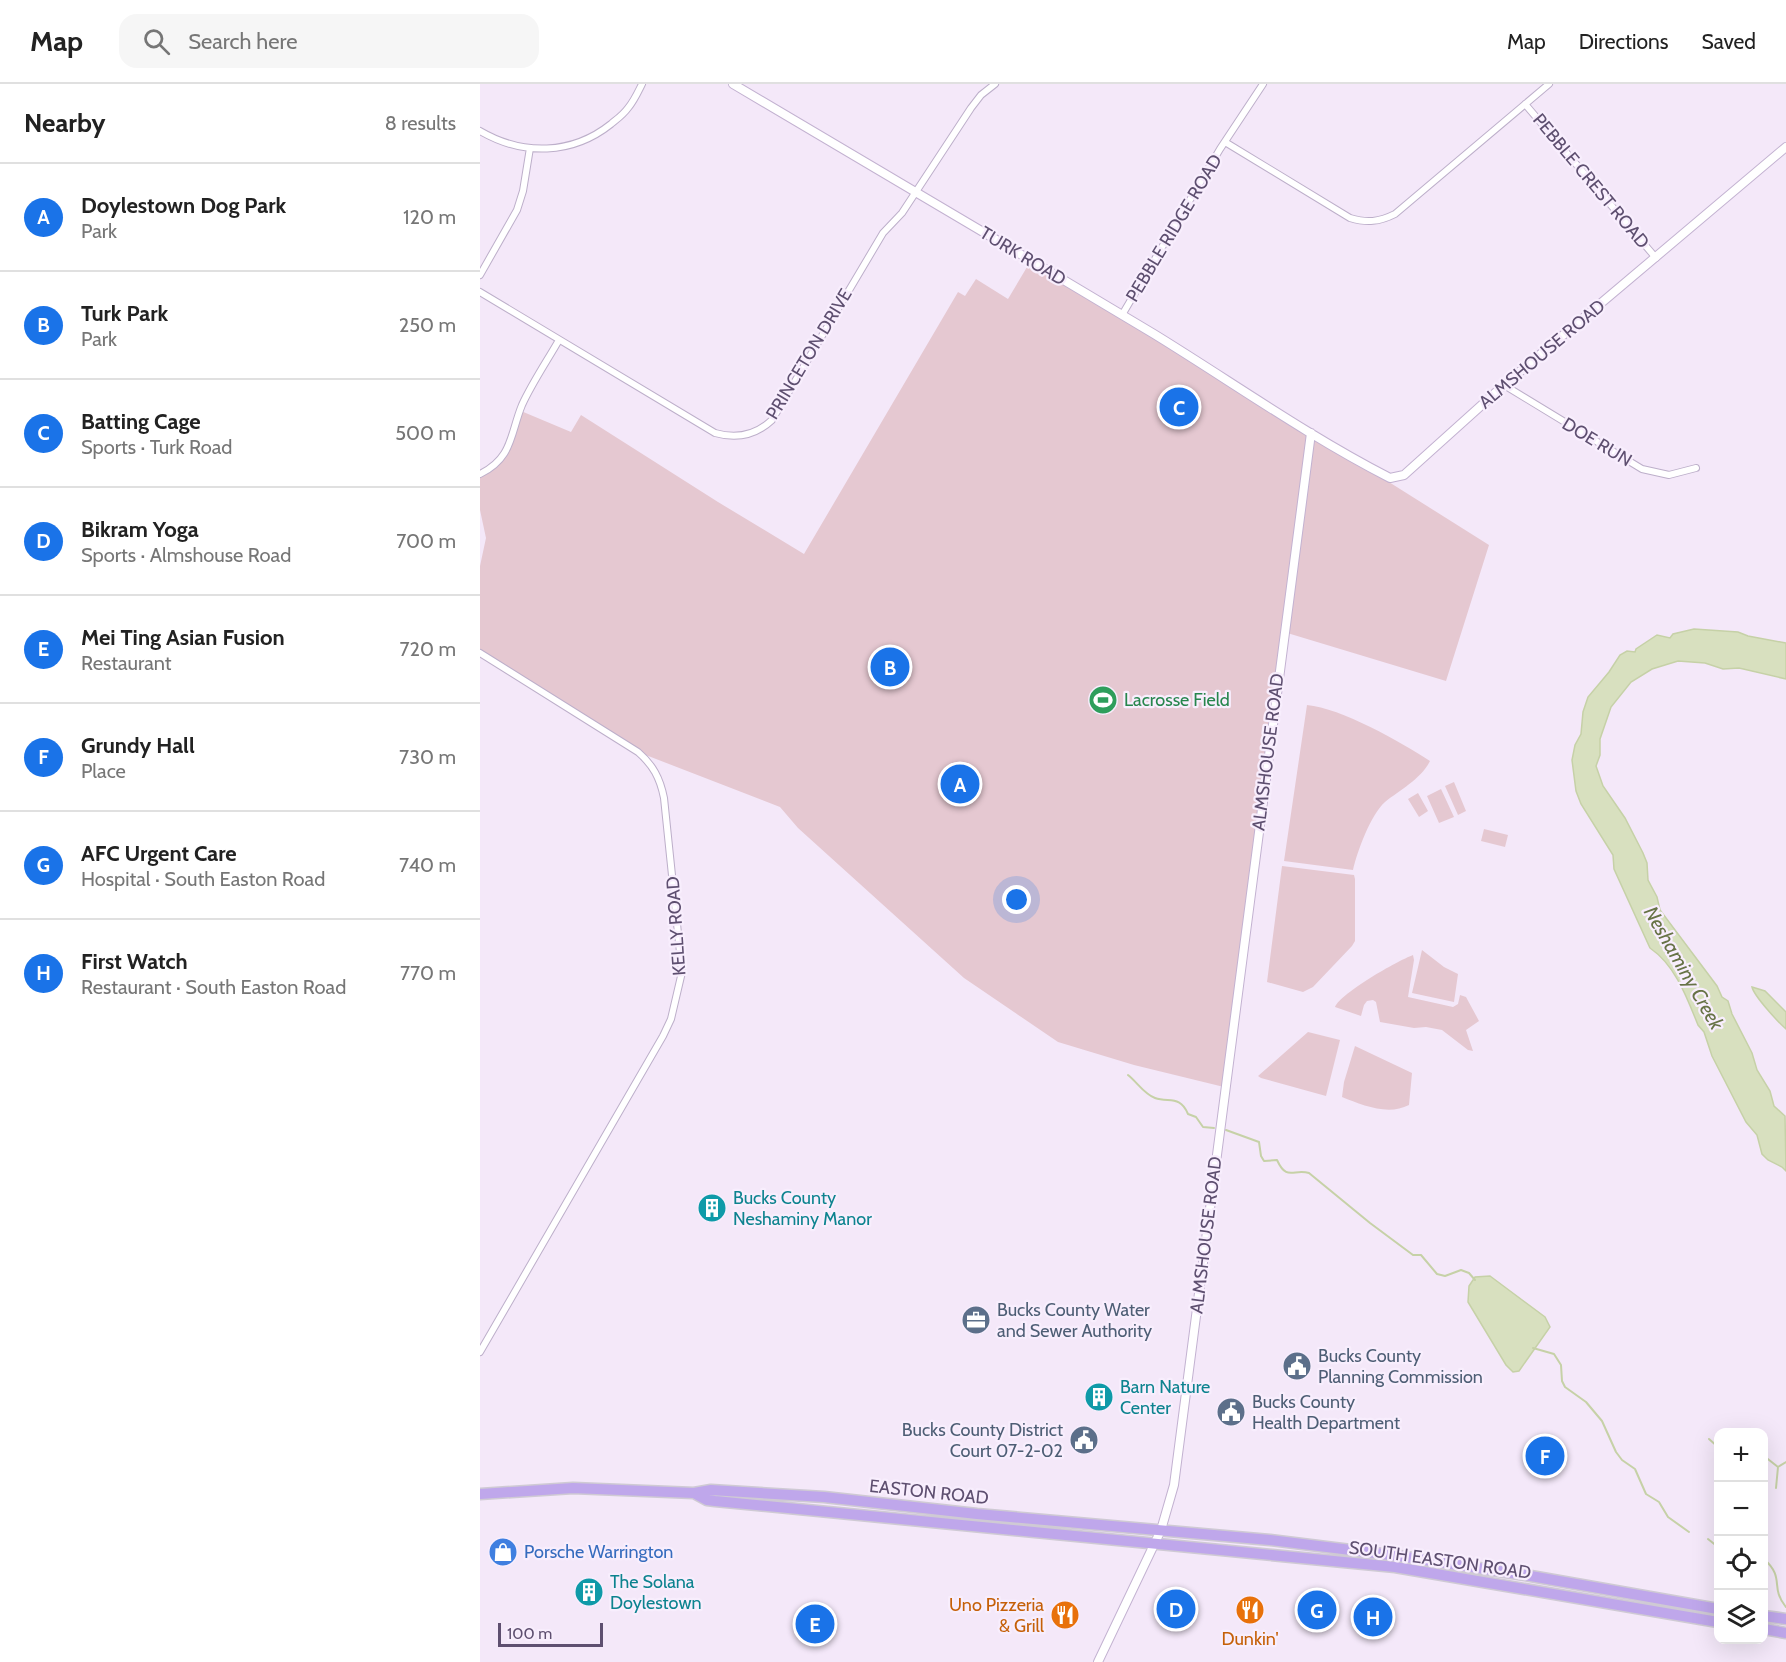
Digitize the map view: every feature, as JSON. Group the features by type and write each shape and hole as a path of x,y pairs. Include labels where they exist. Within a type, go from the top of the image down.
{"highway":[{"name":"EASTON ROAD","path":"480,1494 573,1488 694,1493 711,1490 824,1497 1161,1530"},
{"name":"EASTON ROAD","path":"694,1493 707,1500 715,1501 1155,1543"},
{"name":"SOUTH EASTON ROAD","path":"1161,1530 1270,1540 1399,1556 1525,1575 1714,1608"},
{"name":"SOUTH EASTON ROAD","path":"1155,1543 1395,1567 1714,1621"},
{"path":"1768,1616 1785,1618"},
{"path":"1768,1630 1786,1633"}],"street":[{"path":"480,131 497,140 530,148 556,149 590,139 620,117 627,110 642,84"},
{"name":"TURK ROAD","path":"733,84 1122,315 1311,433"},
{"name":"PRINCETON DRIVE","path":"480,292 715,433 740,436 762,429 772,420 879,239 902,213 971,108 981,95 995,84"},
{"name":"PEBBLE RIDGE ROAD","path":"1122,315 1225,142 1263,84"},
{"name":"PEBBLE RIDGE ROAD","path":"1225,142 1341,213 1360,221 1370,222 1395,214 1549,84"},
{"name":"PEBBLE CREST ROAD","path":"1525,104 1656,258"},
{"name":"ALMSHOUSE ROAD","path":"1098,1662 1161,1530 1174,1485 1311,433 1390,478 1404,475 1504,386 1786,147"},
{"path":"480,275 517,210 523,191 530,148"},
{"path":"480,474 500,461 508,449 523,405 559,339"},
{"name":"DOE RUN","path":"1504,386 1641,469 1669,475 1696,468"},
{"name":"KELLY ROAD","path":"480,654 638,752 650,762 658,776 664,798 682,972 670,1019 663,1036 480,1352"}],"shaded area":[{"path":"1030,262 1311,433 1489,545 1446,681 1284,632 1224,1087 1134,1065 1058,1042 964,978 798,828 780,807 638,752 480,653 480,566 486,538 480,510 480,474 500,461 521,411 571,432 581,415 804,554 958,292 965,296 976,279 1008,299"},
{"path":"1307,705 1321,707 1353,719 1430,761 1416,779 1385,802 1375,815 1365,834 1353,870 1284,861"},
{"path":"1454,782 1466,811 1458,815 1445,786"},
{"path":"1441,789 1454,817 1439,823 1427,796"},
{"path":"1418,793 1428,811 1419,817 1408,799"},
{"path":"1484,829 1508,835 1505,847 1481,841"},
{"path":"1282,866 1354,875 1355,879 1355,941 1313,987 1303,992 1267,982"},
{"path":"1422,950 1444,967 1458,974 1454,1002 1412,993"},
{"path":"1413,955 1408,997 1453,1007 1458,1004 1460,995 1466,997 1479,1021 1466,1030 1473,1051 1468,1050 1442,1030 1380,1022 1376,1002 1373,1000 1367,1001 1364,1005 1361,1016 1335,1007 1358,986"},
{"path":"1308,1032 1340,1040 1326,1096 1258,1076"},
{"path":"1355,1046 1412,1073 1409,1105 1392,1110 1366,1106 1342,1097"}],"water":[{"name":"Neshaminy Creek","path":"1694,629 1738,632 1786,643 1786,679 1739,668 1723,669 1705,663 1678,661 1652,669 1631,682 1611,707 1600,739 1600,755 1596,766 1603,786 1625,818 1643,853 1647,863 1648,880 1657,897 1660,910 1717,986 1722,997 1728,1001 1732,1014 1752,1053 1757,1070 1770,1091 1774,1106 1785,1116 1786,1171 1762,1154 1757,1135 1746,1122 1712,1056 1704,1032 1698,1025 1680,983 1667,964 1650,948 1614,869 1613,855 1581,804 1576,791 1572,760 1575,745 1581,734 1583,712 1588,697 1620,655 1627,651 1635,652 1657,635 1670,638 1673,634"},
{"path":"1752,987 1765,991 1786,1012 1786,1029 1772,1015"},
{"path":"1490,1276 1545,1317 1550,1327 1519,1371 1513,1372 1506,1365 1468,1302 1469,1286 1475,1277"}],"waterway":[{"path":"1128,1075 1151,1096 1178,1102 1188,1114 1196,1117 1203,1127 1214,1128"},
{"path":"1226,1130 1259,1142 1264,1161 1277,1160 1284,1171 1291,1173 1309,1173 1413,1255 1421,1255 1437,1274 1445,1276 1461,1270 1469,1273 1475,1280"},
{"path":"1533,1348 1554,1354 1561,1365 1562,1381 1565,1387 1586,1402 1602,1421 1616,1452 1622,1460 1635,1469 1646,1494 1659,1502 1668,1517 1689,1532"},
{"path":"1709,1439 1714,1443"},
{"path":"1768,1459 1778,1467"},
{"path":"1776,1488 1778,1467 1786,1462"},
{"path":"1708,1539 1714,1544"},
{"path":"1768,1563 1774,1572 1778,1593 1786,1607"}],"place":[{"name":"Batting Cage","path":"1179,407"},
{"name":"Turk Park","path":"890,667"},
{"name":"Lacrosse Field","path":"1103,700"},
{"name":"Doylestown Dog Park","path":"960,784"},
{"name":"Bucks County Neshaminy Manor","path":"712,1208"},
{"name":"Bucks County Water and Sewer Authority","path":"976,1320"},
{"name":"Bucks County Planning Commission","path":"1297,1366"},
{"name":"Barn Nature Center","path":"1099,1397"},
{"name":"Bucks County Health Department","path":"1231,1412"},
{"name":"Bucks County District Court 07-2-02","path":"1084,1440"},
{"name":"Grundy Hall","path":"1545,1456"},
{"name":"Porsche Warrington","path":"503,1552"},
{"name":"The Solana Doylestown","path":"589,1592"},
{"name":"Bikram Yoga","path":"1176,1609"},
{"name":"Dunkin'","path":"1250,1610"},
{"name":"AFC Urgent Care","path":"1317,1610"},
{"name":"Uno Pizzeria & Grill","path":"1065,1615"},
{"name":"First Watch","path":"1373,1617"},
{"name":"Mei Ting Asian Fusion","path":"815,1624"}]}
